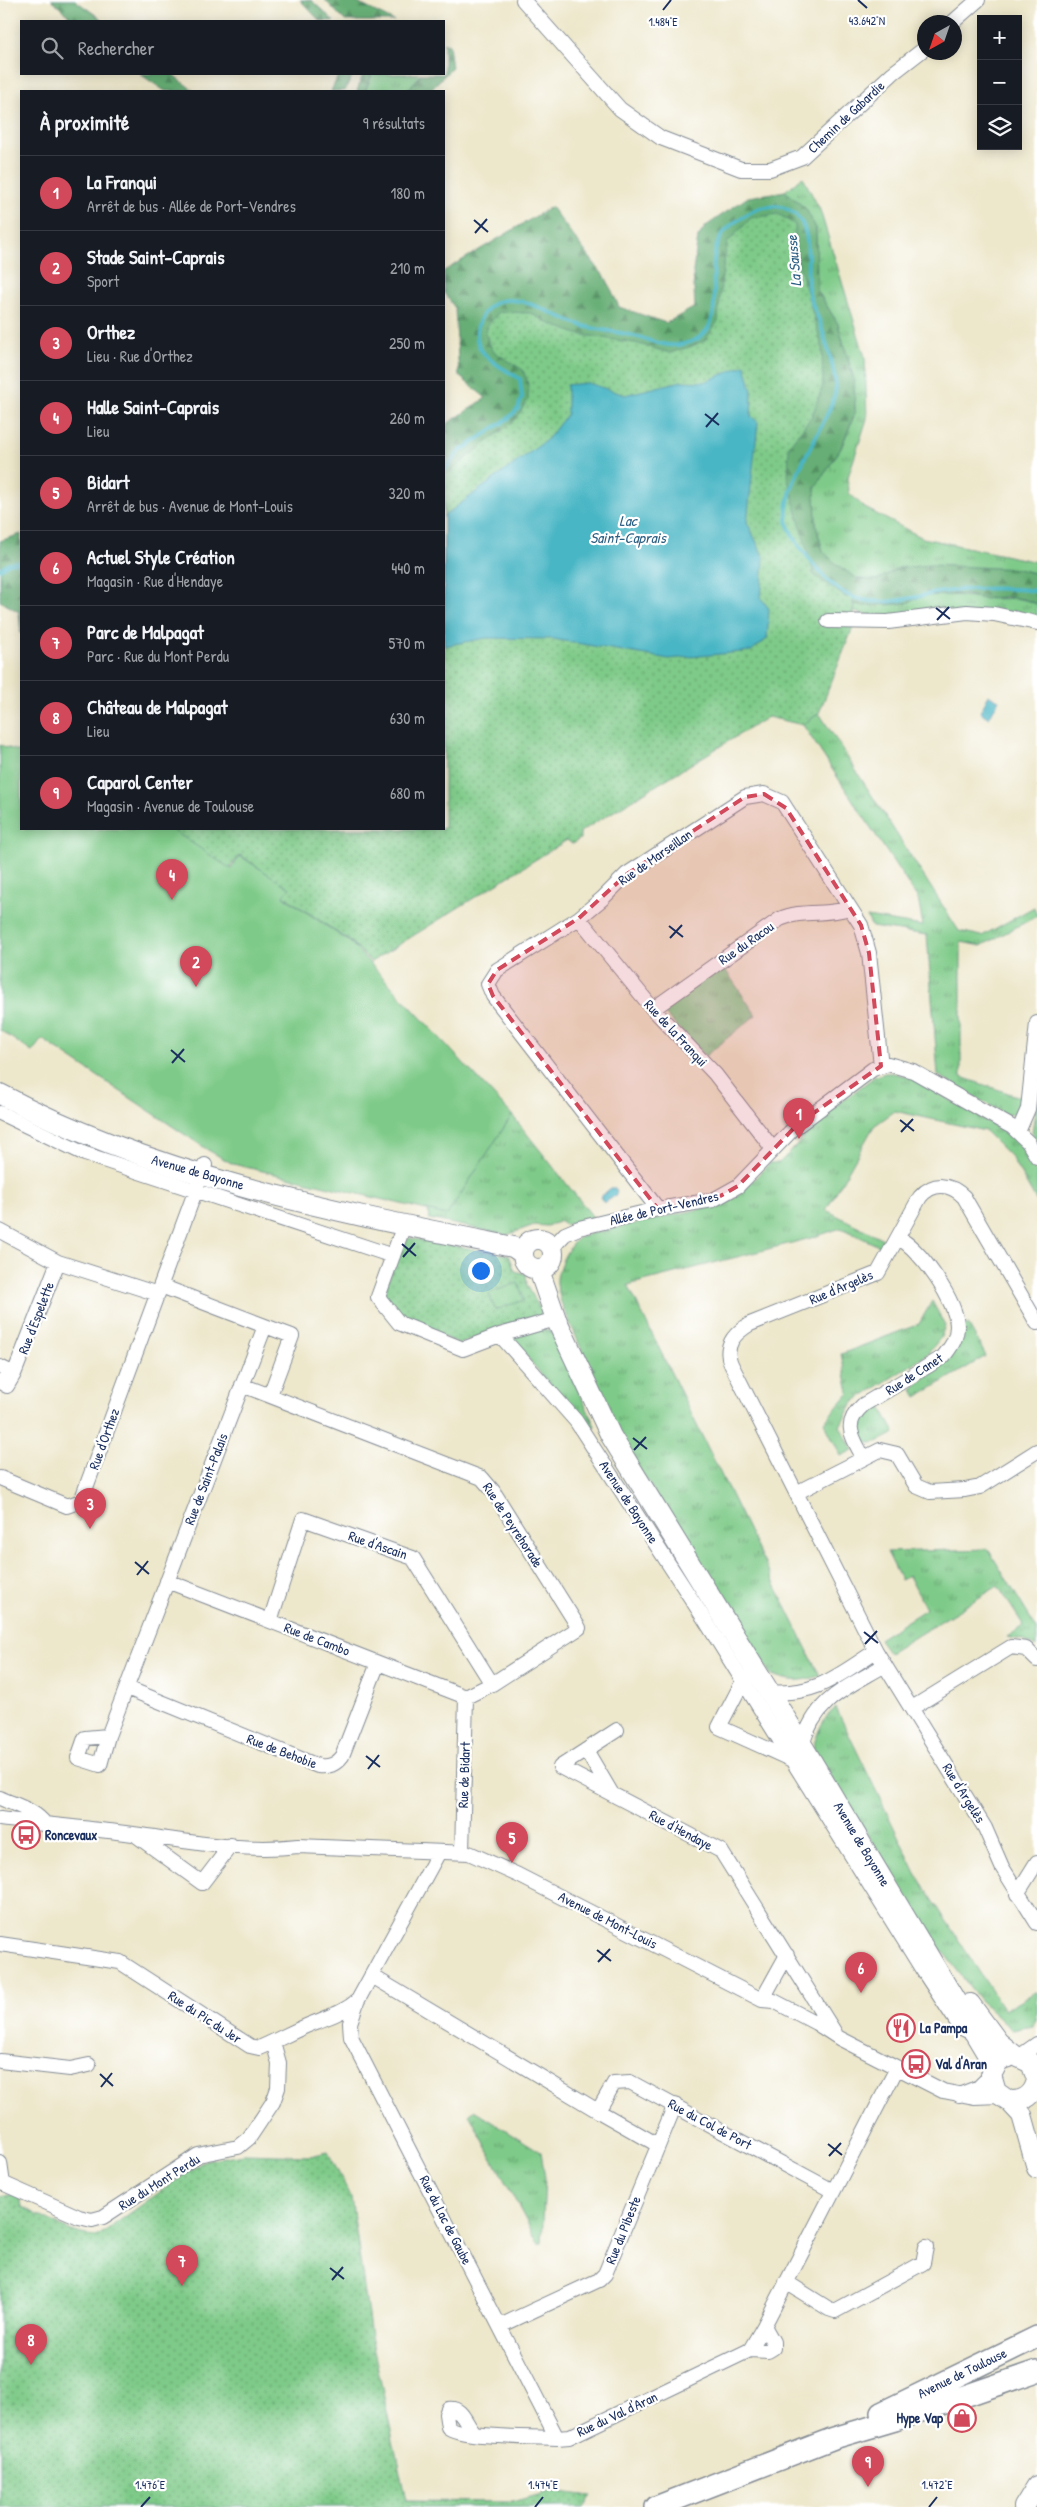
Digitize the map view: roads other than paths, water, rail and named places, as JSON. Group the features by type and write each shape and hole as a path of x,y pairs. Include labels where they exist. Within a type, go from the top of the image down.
{"main road":[{"name":"Avenue de Toulouse","path":"834,2438 920,2393 1037,2337"},
{"name":"Avenue de Toulouse","path":"656,2507 834,2438 895,2420 1033,2372"}],"street":[{"name":"Chemin de Gabardie","path":"523,0 607,96 632,118 661,138 741,169 770,169 802,157 893,73 917,54"},
{"path":"961,15 978,0"},
{"path":"828,621 888,622 967,612 994,614 1037,623"},
{"name":"Rue de Marseillan","path":"658,1209 489,990 489,979 498,970 579,918 602,899 627,874 746,797 758,794 770,795 782,802 861,925 869,953 881,1066"},
{"name":"Rue du Racou","path":"653,1009 780,919 794,914 824,914 850,908"},
{"name":"Rue de la Franqui","path":"579,918 653,1009 715,1074 773,1149"},
{"path":"1018,1132 1028,1109 1037,1023"},
{"path":"881,1066 896,1065 913,1071 1018,1132 1037,1157"},
{"name":"Allée de Port-Vendres","path":"552,1248 565,1234 579,1228 658,1209 713,1200 731,1191 798,1124 866,1074 881,1066"},
{"name":"Avenue de Bayonne","path":"0,1094 86,1136 201,1177 393,1256"},
{"name":"Avenue de Bayonne","path":"0,1113 85,1154 201,1177 297,1202 513,1247 522,1253"},
{"name":"Rue d'Orthez","path":"0,1478 67,1506 81,1501 201,1177"},
{"name":"Rue d'Argelès","path":"1037,1323 970,1206 959,1192 944,1185 925,1192 915,1205 883,1266 871,1277 750,1324 737,1332 729,1345 728,1358 876,1651 985,1828 1002,1867 1017,1894 1037,1923"},
{"path":"404,1225 378,1297 399,1323 463,1349 500,1335 556,1319"},
{"path":"0,1231 58,1262 160,1290 292,1336 270,1395"},
{"name":"Rue de Canet","path":"863,1457 850,1429 854,1416 863,1405 943,1357 953,1345 957,1332 956,1316 930,1267 912,1247 898,1238"},
{"path":"538,1239 544,1240 552,1248 553,1254 549,1265 539,1270 527,1265 522,1253 527,1243 538,1239"},
{"name":"Rue d'Espelette","path":"14,1374 58,1262"},
{"name":"Avenue de Bayonne","path":"539,1270 556,1319 611,1436 750,1677 990,2059 992,2072"},
{"name":"Rue de Saint-Palais","path":"108,1736 264,1326"},
{"name":"Avenue de Bayonne","path":"500,1335 576,1421 750,1677 769,1692 796,1752 919,1938 933,1968 995,2038 1031,2070"},
{"path":"0,1367 14,1374 7,1386 0,1382"},
{"name":"Rue de Peyrehorade","path":"242,1385 482,1478 493,1491 579,1628 492,1684 466,1697"},
{"path":"796,1493 863,1457 880,1450 892,1451 901,1458 916,1486 930,1492 980,1487 1037,1451"},
{"name":"Rue d'Ascain","path":"270,1621 303,1519 413,1558 492,1684"},
{"name":"Rue de Cambo","path":"167,1581 466,1697"},
{"path":"912,1708 1010,1647 1026,1649 1037,1660"},
{"path":"769,1692 795,1693 822,1685 876,1651"},
{"name":"Rue de Behobie","path":"127,1688 318,1766 327,1767 337,1763 342,1756 378,1663"},
{"path":"750,1677 719,1727 796,1752 812,1720 828,1699 885,1665"},
{"name":"Rue de Bidart","path":"462,1852 466,1697"},
{"name":"Rue d'Hendaye","path":"617,1730 560,1767 721,1851 838,2038"},
{"path":"586,1750 612,1794"},
{"path":"0,1798 27,1810 40,1818 45,1824"},
{"name":"Avenue de Mont-Louis","path":"0,1819 272,1849 298,1846 470,1853 518,1874 762,2000 774,2001 816,2023 838,2038 943,2091 974,2098 1004,2099"},
{"name":"Avenue de Mont-Louis","path":"134,1834 202,1883 230,1845"},
{"name":"Rue du Pic du Jer","path":"0,1944 120,1962 250,2046 259,2048 347,2010 358,2000 439,1852"},
{"path":"1017,1894 1037,1862"},
{"path":"762,2000 787,1954"},
{"path":"372,1976 598,2111 658,2144"},
{"name":"Rue du Lac de Gaube","path":"358,2000 350,2023 351,2037 557,2438"},
{"name":"Rue du Mont Perdu","path":"1,2183 79,2217 92,2220 103,2217 198,2155 238,2147 249,2138 273,2102 278,2088 279,2063 273,2042"},
{"path":"1004,2099 1027,2098 1037,2044"},
{"path":"959,2095 979,2086 992,2072 999,2060 1031,2070"},
{"path":"0,2061 70,2069 89,2065"},
{"name":"Rue du Val d'Aran","path":"475,2434 569,2437 750,2350 897,2068"},
{"path":"1031,2070 1037,2117"},
{"path":"992,2072 992,2087 1022,2115 1037,2168"},
{"name":"Rue du Col de Port","path":"598,2111 614,2083 621,2081 630,2082 833,2191"},
{"name":"Rue du Pibeste","path":"500,2326 599,2280 606,2274 675,2105"},
{"path":"0,2163 1,2183"},
{"path":"786,2282 835,2311 923,2263 926,2247"},
{"path":"1024,2507 1037,2486"}],"water":[{"name":"Lac Saint-Caprais","path":"745,365 752,391 751,416 758,422 747,522 764,558 761,598 769,609 767,639 751,651 669,659 553,639 486,638 445,646 445,515 548,439 567,414 567,385 588,383 625,395 682,381 705,382"},
{"path":"989,695 999,700 989,718 980,712"},
{"path":"611,1188 615,1188 617,1191 615,1196 604,1203 600,1197"}],"waterway":[{"name":"La Sausse","path":"445,470 459,452 509,418 518,409 522,397 520,379 502,368 480,349 477,336 478,328 488,308 502,301 519,301 584,326 628,334 661,344 678,345 696,339 707,330 713,316 715,251 721,237 730,226 755,210 775,206 785,208 797,216 803,224 806,234 809,292 834,371 836,386 831,405 791,489 787,516 789,528 797,543 824,577 848,595 863,600 883,602 941,592 977,589 1037,591"},
{"name":"La Sausse","path":"0,569 9,563 20,562"}],"place":[{"name":"Halle Saint-Caprais","path":"172,900"},
{"name":"Stade Saint-Caprais","path":"196,987"},
{"name":"La Franqui","path":"799,1139"},
{"name":"Orthez","path":"90,1529"},
{"name":"Roncevaux","path":"26,1835"},
{"name":"Bidart","path":"512,1863"},
{"name":"Actuel Style Création","path":"861,1993"},
{"name":"La Pampa","path":"901,2028"},
{"name":"Val d'Aran","path":"916,2064"},
{"name":"Parc de Malpagat","path":"182,2286"},
{"name":"Château de Malpagat","path":"31,2365"},
{"name":"Hype Vap","path":"962,2418"},
{"name":"Caparol Center","path":"868,2487"}]}
